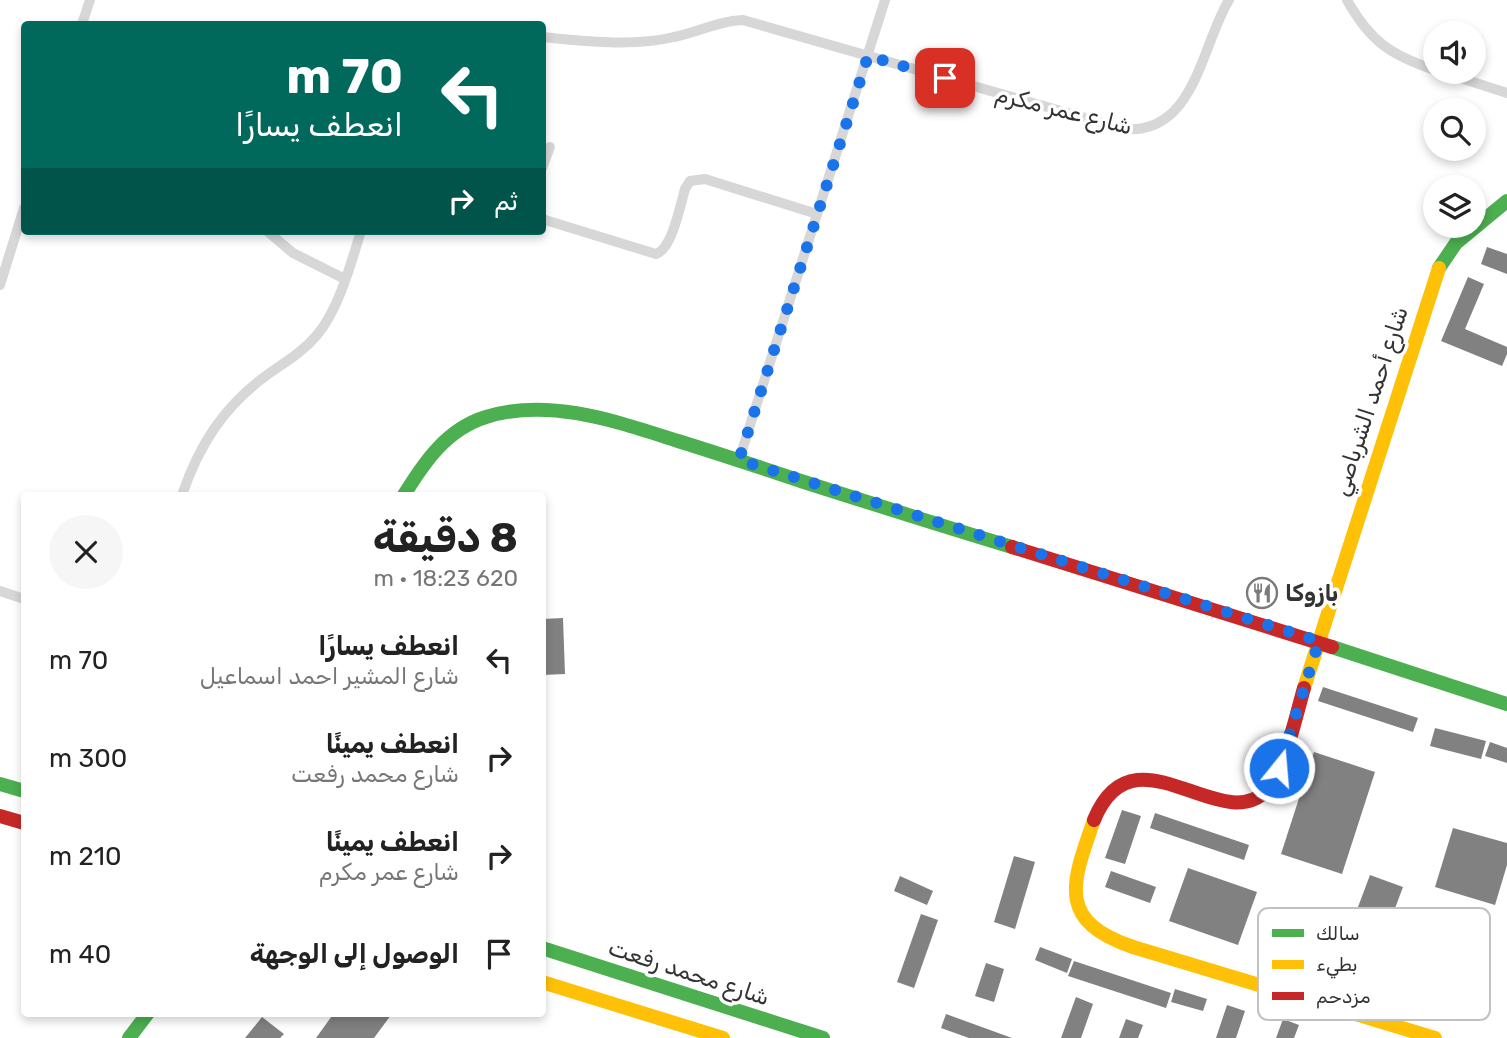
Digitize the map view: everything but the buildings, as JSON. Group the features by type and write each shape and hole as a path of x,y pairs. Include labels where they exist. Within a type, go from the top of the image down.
{"street":[{"path":"83,21 90,0"},
{"path":"739,460 885,0"},
{"name":"شارع عمر مكرم","path":"546,37 640,41 673,38 716,23 743,20 1124,129 1140,131 1162,123 1175,112 1186,96 1229,0"},
{"path":"1347,0 1381,46 1423,65"},
{"path":"1479,84 1507,93"},
{"path":"546,158 550,147"},
{"path":"546,220 660,253 667,246 685,189 690,181 705,178 817,214"},
{"name":"شارع أحمد الشرباصي","path":"1258,983 1099,933 1077,904 1076,886 1092,825 1104,800 1120,784 1130,780 1150,779 1226,800 1254,799 1265,792 1279,768 1438,268 1450,248 1460,238 1507,201"},
{"path":"0,285 21,218"},
{"path":"272,235 293,253 345,279"},
{"path":"183,492 202,447 231,405 246,391 292,359 312,340 330,313 360,235"},
{"path":"406,492 424,460 457,428 505,412 552,410 600,419 1319,641 1507,704"},
{"path":"0,591 21,598"},
{"path":"0,784 21,790"},
{"path":"0,816 21,822"},
{"name":"شارع محمد رفعت","path":"546,949 823,1038"},
{"path":"546,983 723,1038"},
{"path":"129,1038 145,1017"},
{"name":"شارع أحمد الشرباصي","path":"1377,1020 1435,1038"}],"traffic: fast":[{"path":"1439,268 1456,243 1507,201"},
{"path":"406,492 438,448 472,422 510,412 559,411 632,426 1012,547"},
{"path":"1332,647 1507,704"},
{"path":"0,784 21,790"},
{"path":"546,949 823,1038"},
{"path":"129,1038 145,1017"}],"traffic: slow":[{"path":"1304,688 1439,268"},
{"path":"1094,820 1076,881 1076,897 1081,912 1091,925 1108,937 1133,947 1258,985"},
{"path":"546,983 723,1038"},
{"path":"1375,1020 1435,1038"}],"traffic: jam":[{"path":"1012,547 1332,647"},
{"path":"1094,820 1111,793 1132,781 1155,781 1227,802 1249,801 1268,789 1274,780 1285,755 1304,688"},
{"path":"0,816 21,822"}],"place":[{"name":"بازوكا","path":"1262,593"}],"route":[{"path":"945,78 868,56 739,460 1319,641 1279,768"}]}
